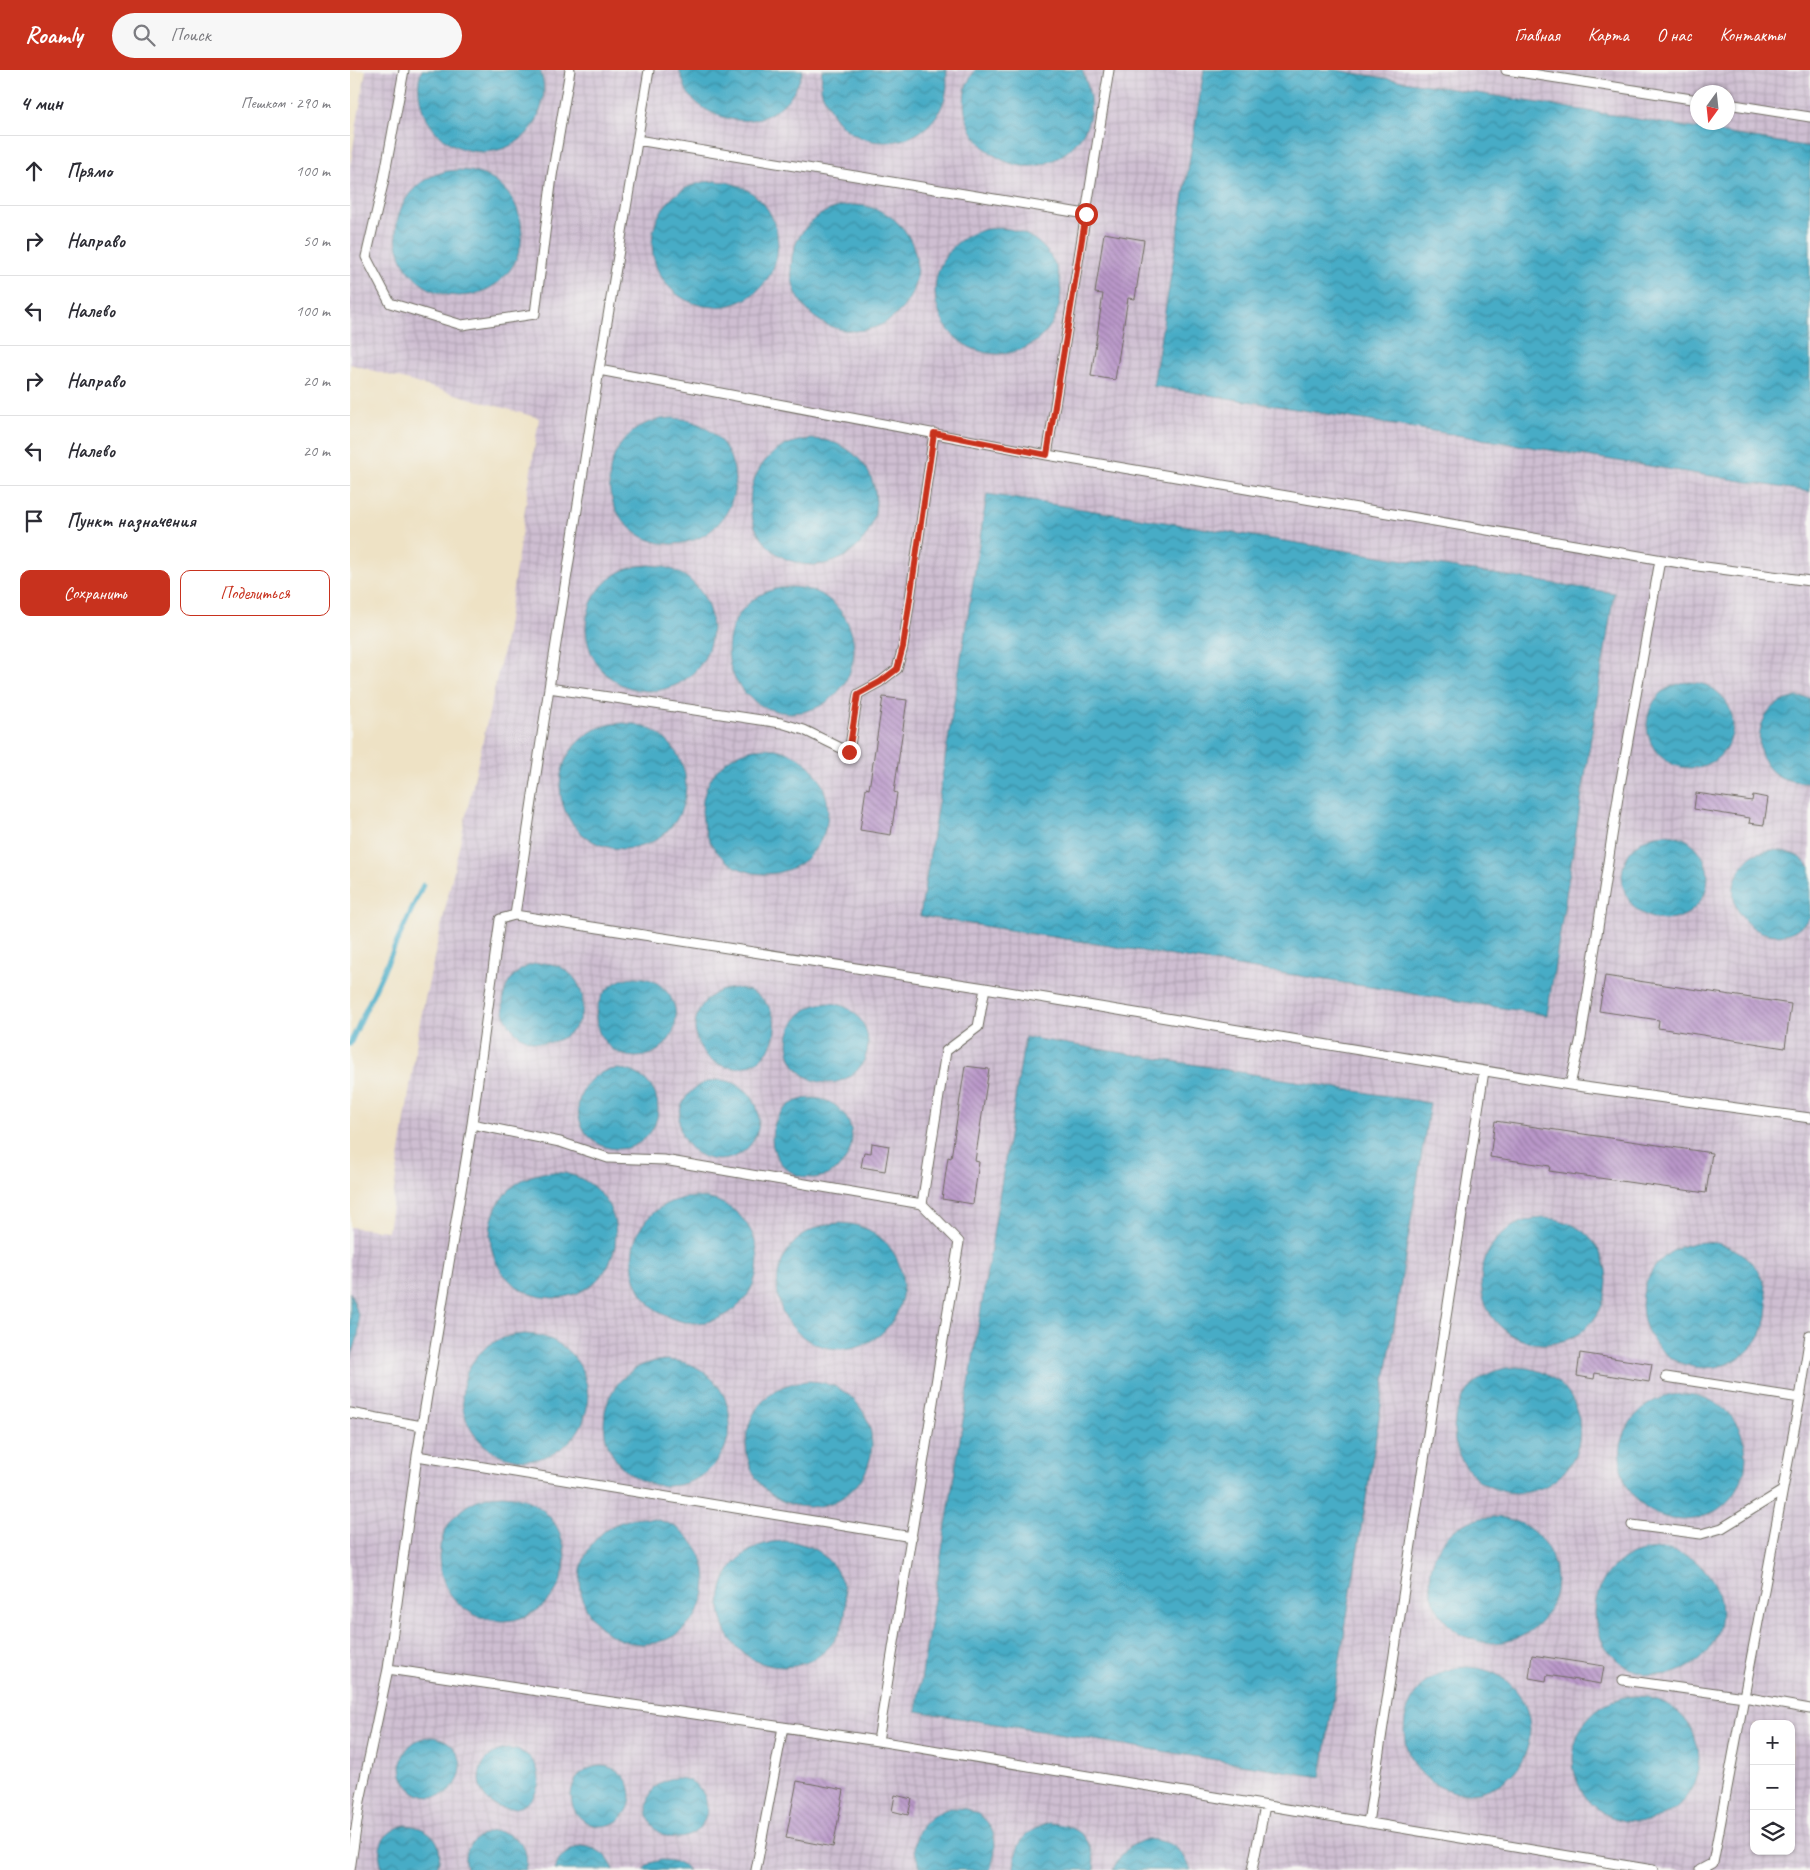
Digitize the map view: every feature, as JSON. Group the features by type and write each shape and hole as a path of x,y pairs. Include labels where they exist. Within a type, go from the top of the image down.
{"lane":[{"path":"404,70 383,184 366,257 390,303 462,325 535,314 552,176 570,70"},
{"path":"515,915 599,370 649,70"},
{"path":"1047,455 1109,70"},
{"path":"1506,70 1690,99"},
{"path":"1735,105 1810,117"},
{"path":"637,140 1086,214"},
{"path":"599,370 1047,455 1660,560 1810,581"},
{"path":"549,688 781,723 804,730 849,752 858,694 880,682 897,669 901,654 934,433"},
{"path":"1570,1084 1581,1038 1619,791 1660,560"},
{"path":"350,1870 360,1801 388,1669 417,1456 472,1124 500,919 515,915 985,988 1484,1071 1810,1118"},
{"path":"922,1204 946,1051 978,1027 985,988"},
{"path":"1368,1823 1484,1071"},
{"path":"472,1124 560,1142 608,1158 664,1160 922,1204 959,1242 878,1741"},
{"path":"1700,1870 1713,1863 1800,1398 1810,1335"},
{"path":"1666,1377 1800,1398"},
{"path":"350,1413 422,1426"},
{"path":"417,1456 912,1536"},
{"path":"1632,1525 1701,1534 1722,1528 1782,1491"},
{"path":"388,1669 878,1741 1654,1870"},
{"path":"1622,1680 1744,1697 1810,1709"},
{"path":"756,1870 783,1727"},
{"path":"1252,1870 1265,1806"}],"shaded area":[{"path":"366,70 1810,70 1810,1870 350,1870 350,1227 388,1231 420,1021 504,646 539,418 350,364 350,166"}],"water":[{"path":"422,70 540,70 544,85 544,96 536,122 522,138 507,147 491,151 474,151 458,147 444,139 432,127 423,111 419,90"},
{"path":"679,70 803,70 791,96 782,106 771,114 746,120 717,115 700,106 687,92"},
{"path":"822,70 947,70 947,90 938,113 925,128 909,138 890,142 871,141 853,134 838,121 821,91"},
{"path":"975,70 1082,70 1089,92 1090,114 1087,126 1081,137 1063,154 1052,161 1040,165 1016,165 1004,161 983,146 969,125 965,113 966,87"},
{"path":"1204,70 1335,70 1690,128 1690,130 1705,130 1810,147 1810,492 1153,386"},
{"path":"459,170 483,175 503,189 517,209 522,233 517,257 503,277 483,291 459,296 435,291 415,277 401,257 396,233 401,209 415,189 435,175"},
{"path":"715,181 739,186 759,200 773,220 778,244 773,268 759,288 739,302 715,307 691,302 671,288 657,268 652,244 657,220 671,200 691,186"},
{"path":"854,205 878,210 898,224 912,244 917,268 912,292 898,312 878,326 854,331 830,326 810,312 796,292 791,268 796,244 810,224 830,210"},
{"path":"998,228 1022,233 1042,247 1056,267 1061,291 1056,315 1042,335 1022,349 998,354 974,349 954,335 940,315 935,291 940,267 954,247 974,233"},
{"path":"672,418 696,423 716,437 730,457 735,481 730,505 716,525 696,539 672,544 648,539 628,525 614,505 609,481 614,457 628,437 648,423"},
{"path":"813,439 837,444 857,458 871,478 876,502 871,526 857,546 837,560 813,565 789,560 769,546 755,526 750,502 755,478 769,458 789,444"},
{"path":"987,494 1614,593 1547,1015 920,916"},
{"path":"649,565 673,570 693,584 707,604 712,628 707,652 693,672 673,686 649,691 625,686 605,672 591,652 586,628 591,604 605,584 625,570"},
{"path":"791,587 815,592 835,606 849,626 854,650 849,674 835,694 815,708 791,713 767,708 747,694 733,674 728,650 733,626 747,606 767,592"},
{"path":"1690,682 1706,686 1720,695 1729,709 1733,725 1729,741 1720,755 1706,764 1690,768 1674,764 1660,755 1651,741 1647,725 1651,709 1660,695 1674,686"},
{"path":"1796,697 1810,698 1810,782 1791,781 1780,777 1764,761 1760,750 1759,739 1765,718 1781,702"},
{"path":"623,723 647,728 667,742 681,762 686,786 681,810 667,830 647,844 623,849 599,844 579,830 565,810 560,786 565,762 579,742 599,728"},
{"path":"765,748 789,753 809,767 823,787 828,811 823,835 809,855 789,869 765,874 741,869 721,855 707,835 702,811 707,787 721,767 741,753"},
{"path":"1665,834 1681,838 1695,847 1704,861 1708,877 1704,893 1695,907 1681,916 1665,920 1649,916 1635,907 1626,893 1622,877 1626,861 1635,847 1649,838"},
{"path":"1770,850 1792,854 1810,867 1810,918 1802,926 1785,934 1773,935 1761,932 1751,926 1737,908 1734,897 1734,886 1745,862 1755,854"},
{"path":"543,963 558,966 571,975 580,988 583,1003 580,1018 571,1031 558,1040 543,1043 528,1040 515,1031 506,1018 503,1003 506,988 515,975 528,966"},
{"path":"636,977 651,980 664,989 673,1002 676,1017 673,1032 664,1045 651,1054 636,1057 621,1054 608,1045 599,1032 596,1017 599,1002 608,989 621,980"},
{"path":"735,988 750,991 763,1000 772,1013 775,1028 772,1043 763,1056 750,1065 735,1068 720,1065 707,1056 698,1043 695,1028 698,1013 707,1000 720,991"},
{"path":"828,1003 843,1006 856,1015 865,1028 868,1043 865,1058 856,1071 843,1080 828,1083 813,1080 800,1071 791,1058 788,1043 791,1028 800,1015 813,1006"},
{"path":"1025,1037 1430,1103 1321,1777 916,1711"},
{"path":"618,1069 633,1072 646,1081 655,1094 658,1109 655,1124 646,1137 633,1146 618,1149 603,1146 590,1137 581,1124 578,1109 581,1094 590,1081 603,1072"},
{"path":"719,1080 734,1083 747,1092 756,1105 759,1120 756,1135 747,1148 734,1157 719,1160 704,1157 691,1148 682,1135 679,1120 682,1105 691,1092 704,1083"},
{"path":"812,1098 827,1101 840,1110 849,1123 852,1138 849,1153 840,1166 827,1175 812,1178 797,1175 784,1166 775,1153 772,1138 775,1123 784,1110 797,1101"},
{"path":"553,1172 577,1177 597,1191 611,1211 616,1235 611,1259 597,1279 577,1293 553,1298 529,1293 509,1279 495,1259 490,1235 495,1211 509,1191 529,1177"},
{"path":"695,1197 719,1202 739,1216 753,1236 758,1260 753,1284 739,1304 719,1318 695,1323 671,1318 651,1304 637,1284 632,1260 637,1236 651,1216 671,1202"},
{"path":"1544,1218 1568,1223 1588,1237 1602,1257 1607,1281 1602,1305 1588,1325 1568,1339 1544,1344 1520,1339 1500,1325 1486,1305 1481,1281 1486,1257 1500,1237 1520,1223"},
{"path":"840,1223 864,1228 884,1242 898,1262 903,1286 898,1310 884,1330 864,1344 840,1349 816,1344 796,1330 782,1310 777,1286 782,1262 796,1242 816,1228"},
{"path":"1705,1242 1729,1247 1749,1261 1763,1281 1768,1305 1763,1329 1749,1349 1729,1363 1705,1368 1681,1363 1661,1349 1647,1329 1642,1305 1647,1281 1661,1261 1681,1247"},
{"path":"350,1292 357,1310 359,1326 357,1341 350,1359"},
{"path":"525,1334 549,1339 569,1353 583,1373 588,1397 583,1421 569,1441 549,1455 525,1460 501,1455 481,1441 467,1421 462,1397 467,1373 481,1353 501,1339"},
{"path":"667,1360 691,1365 711,1379 725,1399 730,1423 725,1447 711,1467 691,1481 667,1486 643,1481 623,1467 609,1447 604,1423 609,1399 623,1379 643,1365"},
{"path":"1517,1367 1541,1372 1561,1386 1575,1406 1580,1430 1575,1454 1561,1474 1541,1488 1517,1493 1493,1488 1473,1474 1459,1454 1454,1430 1459,1406 1473,1386 1493,1372"},
{"path":"809,1381 833,1386 853,1400 867,1420 872,1444 867,1468 853,1488 833,1502 809,1507 785,1502 765,1488 751,1468 746,1444 751,1420 765,1400 785,1386"},
{"path":"1683,1394 1707,1399 1727,1413 1741,1433 1746,1457 1741,1481 1727,1501 1707,1515 1683,1520 1659,1515 1639,1501 1625,1481 1620,1457 1625,1433 1639,1413 1659,1399"},
{"path":"502,1495 526,1500 546,1514 560,1534 565,1558 560,1582 546,1602 526,1616 502,1621 478,1616 458,1602 444,1582 439,1558 444,1534 458,1514 478,1500"},
{"path":"1493,1517 1517,1522 1537,1536 1551,1556 1556,1580 1551,1604 1537,1624 1517,1638 1493,1643 1469,1638 1449,1624 1435,1604 1430,1580 1435,1556 1449,1536 1469,1522"},
{"path":"643,1518 667,1523 687,1537 701,1557 706,1581 701,1605 687,1625 667,1639 643,1644 619,1639 599,1625 585,1605 580,1581 585,1557 599,1537 619,1523"},
{"path":"783,1541 807,1546 827,1560 841,1580 846,1604 841,1628 827,1648 807,1662 783,1667 759,1662 739,1648 725,1628 720,1604 725,1580 739,1560 759,1546"},
{"path":"1658,1549 1682,1554 1702,1568 1716,1588 1721,1612 1716,1636 1702,1656 1682,1670 1658,1675 1634,1670 1614,1656 1600,1636 1595,1612 1600,1588 1614,1568 1634,1554"},
{"path":"1467,1667 1491,1672 1511,1686 1525,1706 1530,1730 1525,1754 1511,1774 1491,1788 1467,1793 1443,1788 1423,1774 1409,1754 1404,1730 1409,1706 1423,1686 1443,1672"},
{"path":"1636,1696 1660,1701 1680,1715 1694,1735 1699,1759 1694,1783 1680,1803 1660,1817 1636,1822 1612,1817 1592,1803 1578,1783 1573,1759 1578,1735 1592,1715 1612,1701"},
{"path":"425,1737 437,1737 453,1745 459,1755 461,1767 459,1779 453,1789 437,1797 425,1797 409,1789 401,1773 401,1761 409,1745"},
{"path":"503,1749 515,1749 531,1757 537,1767 539,1779 537,1791 531,1801 515,1809 503,1809 487,1801 479,1785 479,1773 487,1757"},
{"path":"595,1766 607,1766 623,1774 629,1784 631,1796 629,1808 623,1818 607,1826 595,1826 579,1818 571,1802 571,1790 579,1774"},
{"path":"671,1778 683,1778 699,1786 705,1796 707,1808 705,1820 699,1830 683,1838 671,1838 655,1830 647,1814 647,1802 655,1786"},
{"path":"950,1808 966,1809 976,1813 984,1818 989,1825 995,1842 995,1851 990,1870 921,1870 915,1846 919,1831 929,1819"},
{"path":"1049,1823 1069,1827 1083,1836 1092,1850 1094,1870 1014,1870 1016,1852 1022,1839 1033,1830"},
{"path":"405,1825 423,1829 435,1838 440,1852 436,1870 383,1870 380,1862 382,1841 391,1832"},
{"path":"492,1831 507,1834 519,1842 526,1854 525,1870 467,1870 465,1857 470,1845 486,1833"},
{"path":"1147,1839 1162,1841 1174,1847 1184,1856 1191,1870 1113,1870 1126,1850"},
{"path":"580,1846 601,1852 614,1870 554,1870 558,1861 564,1855"},
{"path":"661,1860 676,1862 688,1870 643,1870 650,1863"}],"building":[{"path":"1104,233 1144,240 1135,299 1128,298 1115,380 1091,376 1103,294 1095,293"},
{"path":"883,697 907,700 894,792 897,793 891,835 860,830 866,788 869,789"},
{"path":"1696,793 1752,801 1753,795 1768,798 1764,825 1749,823 1750,818 1694,809"},
{"path":"1605,976 1791,1004 1785,1048 1658,1028 1659,1020 1599,1011"},
{"path":"965,1066 989,1069 975,1161 979,1162 973,1204 942,1199 948,1157 951,1158"},
{"path":"1495,1121 1712,1153 1706,1193 1549,1171 1550,1166 1490,1157"},
{"path":"872,1143 889,1146 885,1171 861,1167 864,1152 871,1153"},
{"path":"1580,1353 1652,1364 1649,1382 1595,1373 1594,1379 1577,1376"},
{"path":"1532,1655 1604,1666 1601,1684 1547,1675 1546,1681 1529,1678"},
{"path":"797,1781 844,1790 833,1847 786,1838"},
{"path":"895,1795 912,1799 908,1815 892,1811"}],"waterway":[{"path":"350,1044 423,885"}],"route":[{"path":"849,752 858,694 880,682 897,669 903,647 934,433 1047,455 1086,214"}]}
